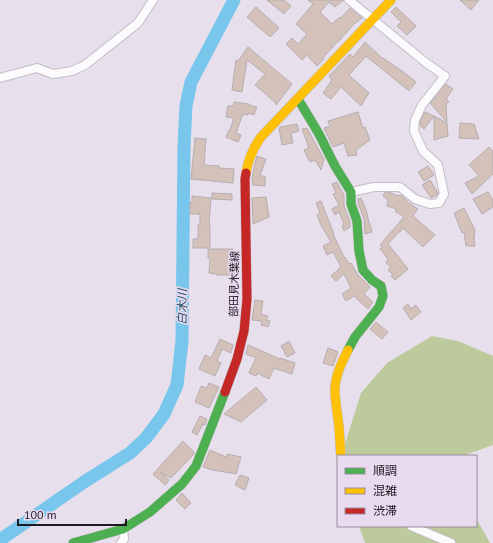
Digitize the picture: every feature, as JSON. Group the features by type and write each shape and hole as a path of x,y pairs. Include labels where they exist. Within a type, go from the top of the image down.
{"main road":[{"name":"部田見木葉線","path":"73,543 123,530 150,512 164,500 182,484 196,466 237,359 244,331 247,300 245,179 247,163 252,150 261,137 391,0"},
{"path":"298,99 351,192 351,204 357,221 359,251 363,270 372,280 381,286 383,296 379,307 355,337 341,364 336,380 335,393 340,428 339,443 341,455"}],"street":[{"path":"0,78 37,68 54,74 72,71 85,65 138,23 153,0"},
{"path":"349,0 433,69 445,76 422,105 415,120 414,132 423,151 438,165 444,194 439,203 430,204 415,199 400,187 374,187 351,192"},
{"path":"413,527 451,543"},
{"path":"121,543 124,538 123,530"}],"green space":[{"path":"432,336 458,341 493,356 493,445 465,455 346,455 344,447 361,393 387,363"},
{"path":"477,520 490,543 365,543 359,527 477,527"}],"building":[{"path":"267,0 284,0 291,6 284,14"},
{"path":"308,0 344,0 335,7 329,2 320,12 332,24 340,17 341,18 350,8 362,18 338,41 317,66 307,55 302,60 286,44 292,38 298,44 307,34 296,24 313,4"},
{"path":"460,0 479,0 471,10"},
{"path":"256,7 279,28 270,37 247,17"},
{"path":"396,7 416,26 407,35 397,26 401,22 391,12"},
{"path":"365,42 382,58 416,82 409,91 366,56 349,75 369,93 361,106 341,87 331,99 323,93 332,80 329,76 350,54 353,57"},
{"path":"248,47 292,84 276,105 275,102 255,85 265,74 247,60 242,92 232,90 236,60 238,61"},
{"path":"446,84 453,89 446,99 449,102 446,104 447,122 430,103"},
{"path":"234,102 249,104 257,107 254,115 248,113 248,115 243,114 236,133 241,135 238,142 226,137 234,118 226,117 228,106 234,106"},
{"path":"358,112 363,128 365,127 370,140 356,150 357,155 348,156 344,143 333,147 324,128 330,126 328,121"},
{"path":"425,112 434,116 424,129 420,126 420,121"},
{"path":"434,116 447,123 448,136 434,140"},
{"path":"460,123 474,124 479,139 459,138"},
{"path":"297,124 299,131 291,133 293,143 282,145 279,128"},
{"path":"307,128 324,159 321,170 315,160 310,162 304,150 309,148 302,129"},
{"path":"195,138 206,139 204,165 234,169 233,183 191,179"},
{"path":"489,147 493,151 493,174 472,194 465,183 479,176 469,165"},
{"path":"257,156 266,159 260,176 265,176 265,186 253,185 252,179"},
{"path":"428,166 434,175 424,181 418,172"},
{"path":"430,180 438,193 431,198 422,185"},
{"path":"337,182 344,195 344,206 350,222 350,227 344,231 342,226 344,224 339,212 335,215 332,209 339,205 333,194 336,193 332,184"},
{"path":"385,192 402,196 418,209 413,216 435,235 423,247 403,228 388,244 408,269 395,280 391,276 393,275 388,270 391,267 386,263 388,259 380,249 382,247 380,245 404,217 395,211 397,209 387,206 388,200 383,196"},
{"path":"488,192 493,200 493,207 482,214 473,199"},
{"path":"212,193 232,194 232,200 212,199"},
{"path":"192,196 211,198 209,225 210,248 193,248 193,239 198,239 200,214 190,214 190,202 192,202"},
{"path":"266,197 269,217 253,224 252,198"},
{"path":"361,198 368,215 372,232 365,234 364,219 358,203 358,199"},
{"path":"321,201 333,234 344,257 349,264 351,263 358,275 370,287 364,294 373,302 368,309 354,296 346,301 342,294 351,288 344,274 336,281 331,276 341,267 333,252 327,255 323,246 331,242 317,215 320,213 316,203"},
{"path":"464,208 475,230 475,246 466,246 464,232 462,233 454,213"},
{"path":"208,249 233,249 233,265 236,265 236,275 217,275 209,273 210,258 208,258"},
{"path":"255,300 263,301 261,314 268,316 266,320 270,321 268,327 261,325 262,321 252,320"},
{"path":"408,304 411,309 416,305 421,312 411,320 403,308"},
{"path":"376,322 388,332 382,339 370,329"},
{"path":"220,339 233,345 231,353 222,349 217,361 221,363 215,376 199,369 205,355 211,358"},
{"path":"289,341 295,353 287,357 281,346"},
{"path":"248,345 280,359 295,363 292,374 274,368 269,379 257,373 256,376 249,373 256,358 246,354"},
{"path":"328,348 338,352 333,366 323,363"},
{"path":"209,383 219,387 209,408 195,402 201,386 207,388"},
{"path":"256,387 267,400 241,422 224,414"},
{"path":"200,416 207,419 205,425 203,424 197,435 192,432"},
{"path":"183,441 194,452 194,454 171,478 160,472 169,480 165,485 153,474"},
{"path":"210,450 226,457 227,454 241,457 236,474 203,467"},
{"path":"240,475 249,478 245,490 235,485"},
{"path":"182,493 191,503 185,509 176,500"}],"waterway":[{"name":"白木川","path":"0,540 84,482 130,453 146,438 164,414 177,385 182,341 184,146 186,106 191,82 234,0"}],"traffic: fast":[{"path":"298,99 351,192 351,204 357,221 359,251 363,270 372,280 381,286 383,296 379,307 355,337 348,350"},
{"path":"73,543 123,529 150,512 182,484 196,466 225,392"}],"traffic: slow":[{"path":"246,173 251,154 261,137 391,0"},
{"path":"341,455 335,388 338,371 348,350"}],"traffic: jam":[{"path":"225,392 237,359 244,331 247,299 246,173"}]}
